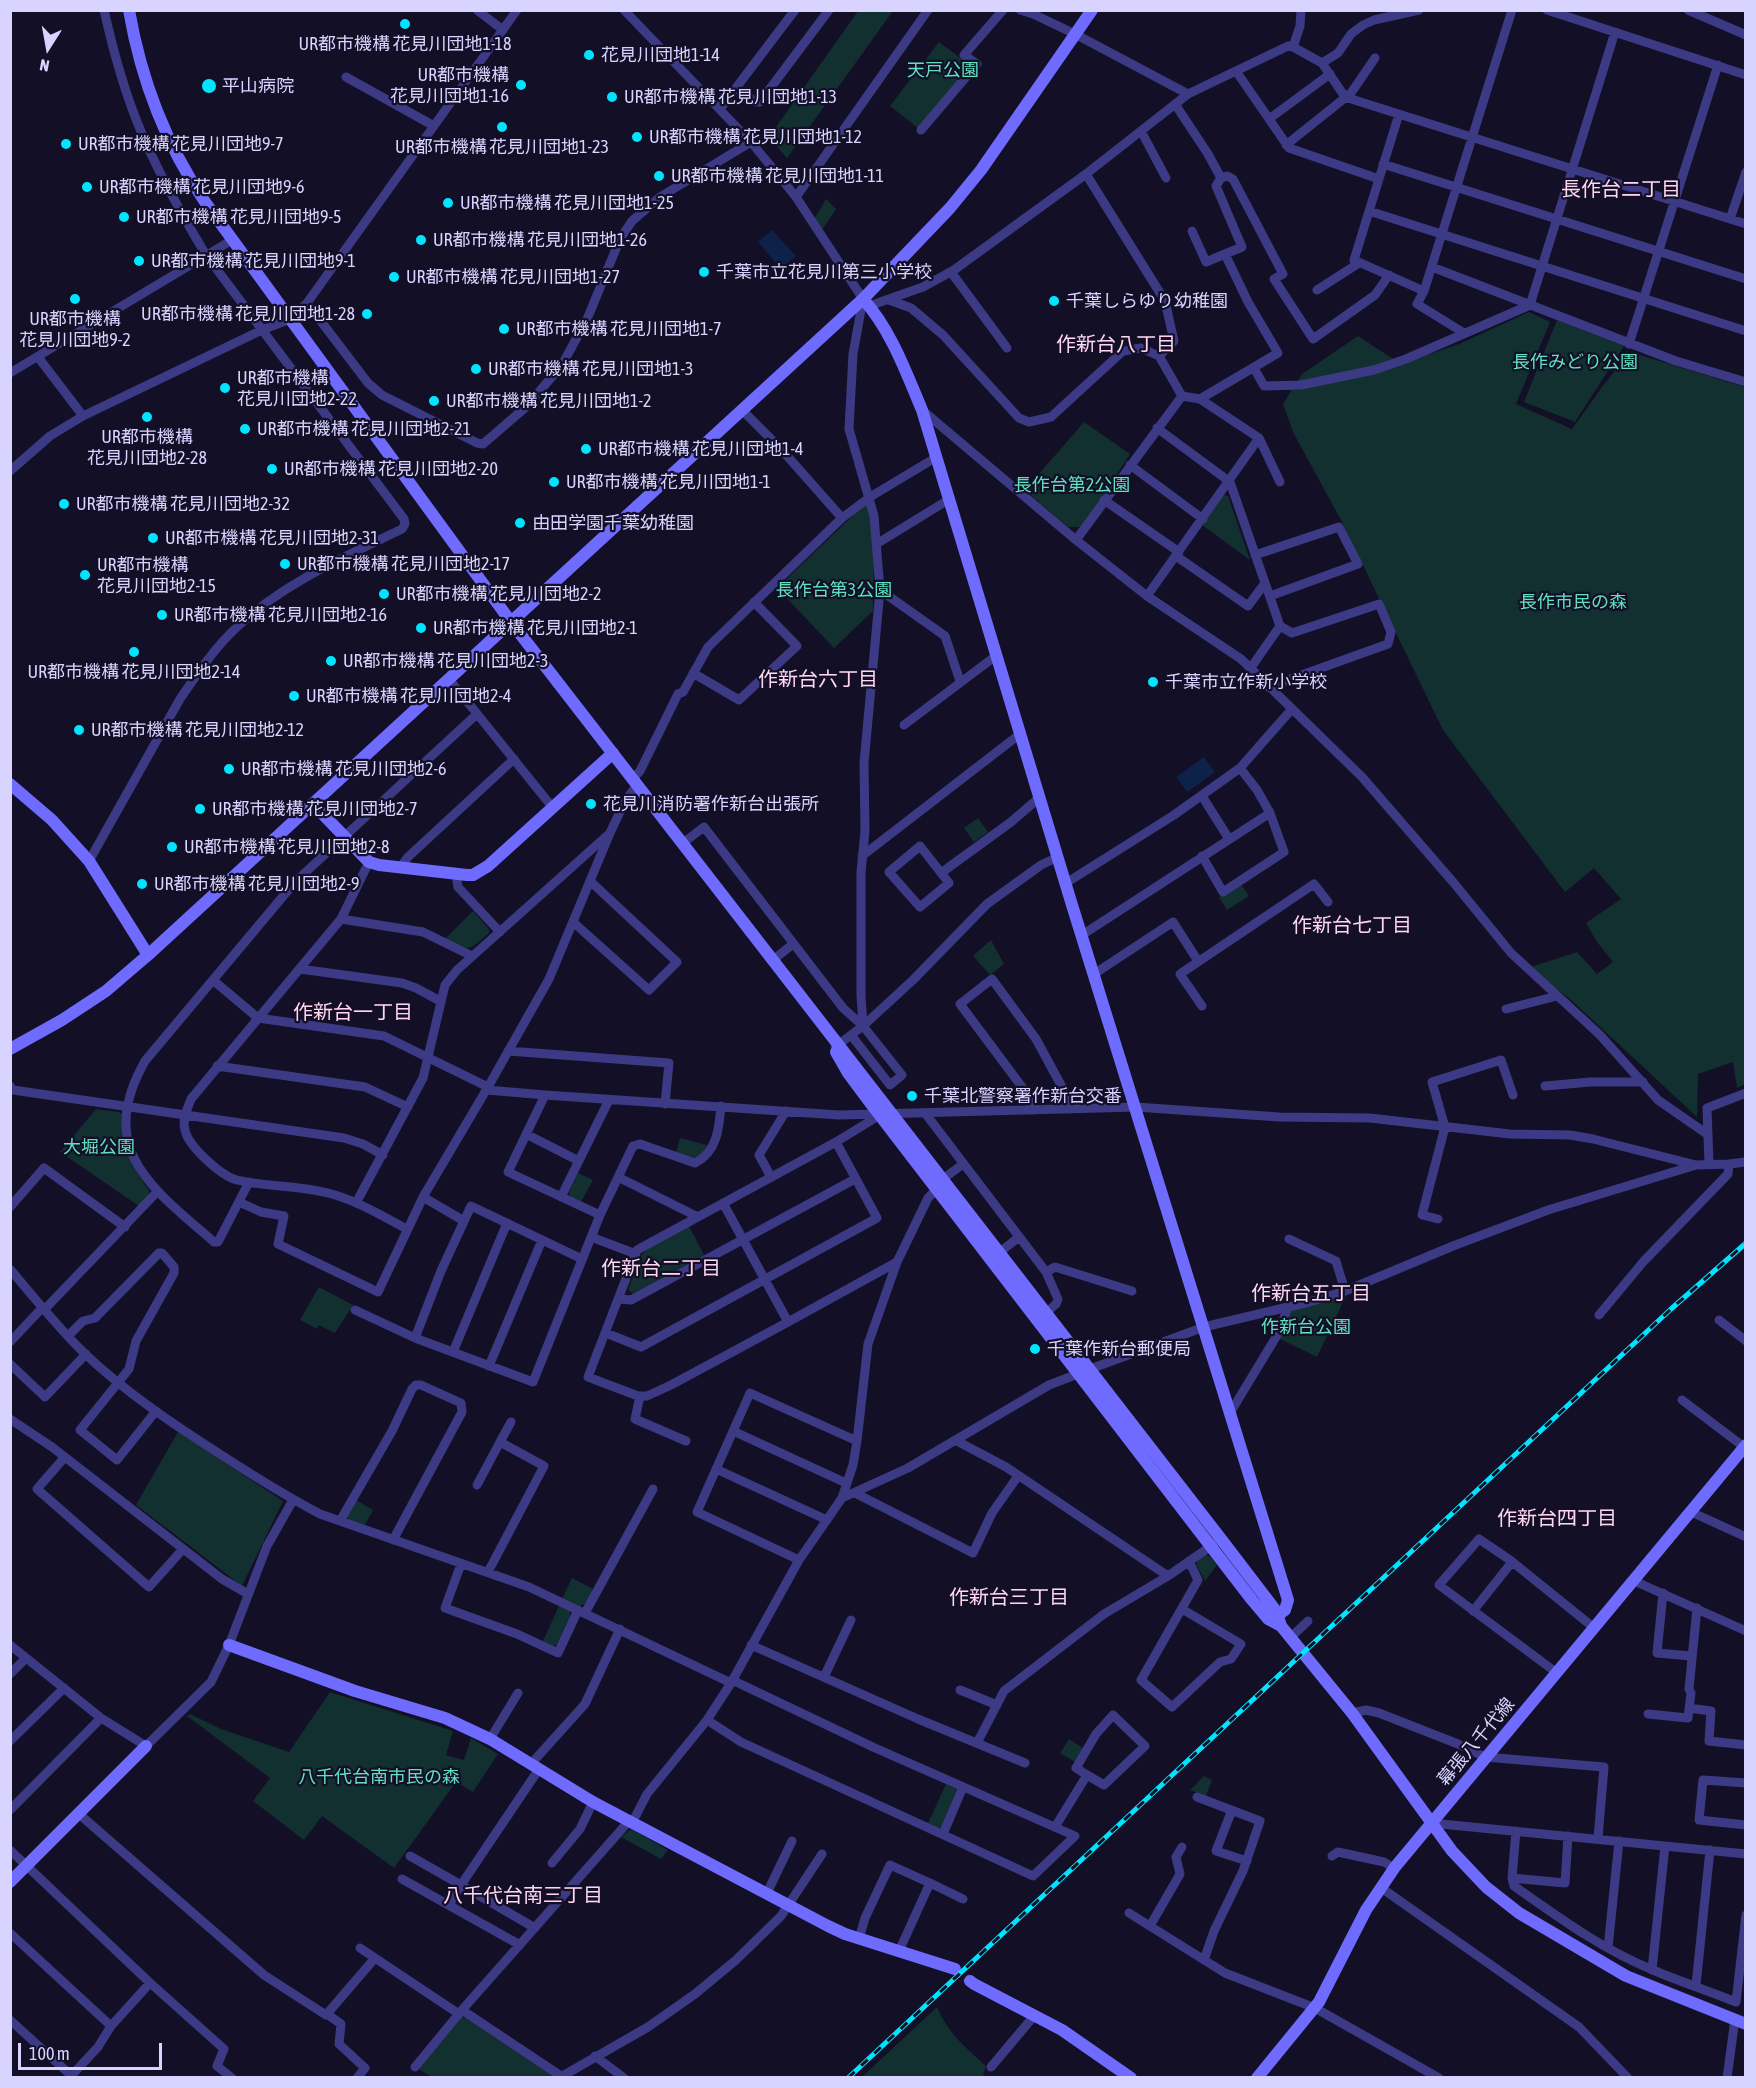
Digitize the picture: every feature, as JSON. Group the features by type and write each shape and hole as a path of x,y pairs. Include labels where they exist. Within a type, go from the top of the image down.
{"street":[{"path":"89,861 180,699 196,675 236,627 289,587 330,563 402,529 405,524 404,519 206,255 179,209 140,129 112,47 104,10"},
{"path":"129,10 139,59 160,124 191,182 511,622 817,1018 836,1047 894,1115 940,1184"},
{"path":"477,10 503,30"},
{"path":"10,471 50,436 83,416 262,330 290,319 307,303 517,10"},
{"path":"720,109 795,10"},
{"path":"737,87 755,102 760,102 829,10"},
{"path":"796,197 928,10"},
{"path":"921,130 977,64 964,55 1003,10"},
{"path":"1020,10 1075,34 1188,94"},
{"path":"10,1049 62,1020 106,991 148,955 741,409 866,303 975,177 1092,10"},
{"path":"1293,47 1300,26 1301,10"},
{"path":"1322,63 1338,53 1351,34 1363,25 1374,20 1419,10"},
{"path":"1464,333 1417,304 1432,267 1512,10"},
{"path":"1688,10 1746,35"},
{"path":"624,11 751,142 796,197 866,303 902,363 922,410 1288,1600 1286,1610 1279,1621"},
{"path":"1553,11 1746,75"},
{"path":"1254,368 1264,387 1300,385 1374,370 1406,359 1530,305 1615,32"},
{"path":"866,303 890,300 923,287 951,272 1086,174 1188,94 1283,48 1293,47 1322,63 1345,97 1746,224"},
{"path":"1286,145 1351,93 1375,58"},
{"path":"1629,344 1718,66"},
{"path":"1236,71 1286,145 1378,179"},
{"path":"1269,119 1330,74"},
{"path":"346,77 434,126"},
{"path":"1175,104 1221,178"},
{"path":"1399,114 1353,260 1424,291"},
{"path":"1141,131 1166,178"},
{"path":"307,303 368,383 382,395 483,444 526,407 562,365 588,317 620,239 632,221 660,197 751,142"},
{"path":"1383,164 1746,279"},
{"path":"1730,219 1746,172"},
{"path":"1086,174 1165,302 1174,341 1159,356"},
{"path":"1192,231 1206,262 1242,247 1216,186 1221,178 1227,176 1233,179 1282,274 1274,279 1313,339 1375,296 1389,275"},
{"path":"1369,211 1746,331"},
{"path":"10,373 232,240"},
{"path":"1200,399 1278,353 1248,302 1225,254"},
{"path":"1317,290 1359,263"},
{"path":"1432,267 1676,362 1746,382"},
{"path":"951,272 1007,348"},
{"path":"890,300 911,309 943,335 1019,418 1029,422 1051,417 1123,351 1141,348 1159,356 1182,396"},
{"path":"863,1026 861,996 862,856 865,831 864,763 880,590 878,543 870,497 849,429 853,354 866,303"},
{"path":"38,357 83,416"},
{"path":"1182,396 1200,399 1259,438 1280,482"},
{"path":"1076,540 1182,396"},
{"path":"741,409 842,518"},
{"path":"922,410 1076,540 1147,596 1241,659 1362,777 1511,953 1600,1035 1659,1100 1707,1134"},
{"path":"1157,428 1230,482 1280,626 1292,633 1379,604 1391,632 1388,644 1268,687"},
{"path":"1147,596 1259,438"},
{"path":"239,1202 261,1212 284,1216 278,1244 378,1292 423,1197 488,1089 549,979 624,801 678,694 682,692 708,647 842,518 870,497 935,458"},
{"path":"1130,465 1203,519"},
{"path":"878,543 948,500"},
{"path":"1104,500 1248,606 1265,583"},
{"path":"1255,555 1339,527 1358,564 1270,596"},
{"path":"880,590 945,636 960,681"},
{"path":"693,673 739,700 797,645 754,602"},
{"path":"1250,669 1280,626"},
{"path":"904,725 997,655"},
{"path":"449,679 553,808"},
{"path":"1066,883 1202,796 1240,768 1292,710"},
{"path":"249,1182 218,1242 214,1242 157,1192 138,1168 129,1145 126,1108 135,1078 145,1061 295,882 477,714"},
{"path":"862,856 1020,734"},
{"path":"313,804 369,862 456,875 473,874 488,866 613,753"},
{"path":"400,868 408,857 514,759"},
{"path":"1202,856 1223,892 1284,852 1270,813 1257,790 1240,768"},
{"path":"10,784 52,820 89,861 148,955"},
{"path":"1202,796 1229,839"},
{"path":"941,873 1011,822 1040,797"},
{"path":"1082,935 1270,813"},
{"path":"683,843 704,827 843,1008 863,1026 902,1075 890,1085 851,1035"},
{"path":"356,1203 423,1078 440,1001 445,985 451,976 610,833"},
{"path":"920,846 941,873 949,883 920,907 889,872 920,846"},
{"path":"836,1047 863,1026 913,980 987,904 1041,865 1058,857"},
{"path":"369,862 350,905 341,919 191,1099 184,1116 185,1132 194,1147 223,1173 236,1179 327,1192 408,1228"},
{"path":"456,875 458,887 500,932"},
{"path":"573,922 649,990 677,962 590,881"},
{"path":"1202,1006 1180,974 1314,884 1328,902"},
{"path":"341,919 423,932 472,956"},
{"path":"1094,974 1173,922 1198,961"},
{"path":"772,960 793,944"},
{"path":"300,969 402,983 440,1001"},
{"path":"1034,1110 1025,1091 960,1005 992,979 1036,1039 1068,1098 1070,1109"},
{"path":"213,981 258,1018 384,1036 488,1089 609,1100 839,1115 1136,1107 1279,1117 1370,1118 1510,1134 1570,1135 1696,1165"},
{"path":"1506,1009 1557,996"},
{"path":"836,1047 848,1073 880,1115 940,1184 1216,1543 1276,1611 1279,1621 1290,1638 1352,1713 1452,1851 1486,1887 1519,1913 1626,1976 1740,2021 1727,2078"},
{"path":"508,1051 669,1063 665,1104"},
{"path":"1438,1219 1422,1215 1445,1127 1432,1082 1501,1060 1513,1095"},
{"path":"217,1066 365,1087 408,1107"},
{"path":"1545,1086 1590,1082 1642,1082"},
{"path":"10,1086 13,1090 126,1108 351,1139 383,1155"},
{"path":"1709,1164 1707,1108 1746,1093"},
{"path":"545,1095 508,1172 600,1215"},
{"path":"561,1197 609,1100"},
{"path":"355,1310 415,1338 533,1382 600,1215 633,1146 640,1144 695,1163 704,1158 719,1134 721,1106"},
{"path":"771,1177 759,1155 786,1111"},
{"path":"925,1113 1046,1272 1058,1299 1047,1312"},
{"path":"880,1115 836,1142 637,1250 588,1377 640,1396 647,1396 897,1262"},
{"path":"526,1134 579,1161"},
{"path":"606,1332 641,1347 876,1218 836,1142"},
{"path":"842,1498 908,1468 1049,1385 1084,1371 1204,1327 1288,1308 1345,1291 1548,1210 1696,1165 1746,1162"},
{"path":"415,2067 630,1822 647,1794 707,1720 732,1682 799,1560 842,1498 858,1441 868,1344 897,1262 928,1198 963,1164"},
{"path":"1599,1315 1643,1262 1728,1174 1729,1164"},
{"path":"10,1207 44,1168 125,1227"},
{"path":"618,1178 698,1217"},
{"path":"619,1299 631,1300 855,1179"},
{"path":"10,1342 157,1192"},
{"path":"423,1197 464,1221"},
{"path":"723,1203 788,1322"},
{"path":"415,1338 441,1271 471,1206 582,1259"},
{"path":"453,1352 507,1223"},
{"path":"591,1237 636,1254"},
{"path":"995,1255 1019,1237"},
{"path":"1289,1239 1336,1261 1345,1291"},
{"path":"489,1366 542,1240"},
{"path":"68,1336 83,1321 95,1318 159,1253 162,1253 174,1267 174,1273 136,1341 130,1366 80,1430 117,1460 156,1411"},
{"path":"995,1255 1047,1312 1084,1371"},
{"path":"1046,1272 1055,1267 1132,1291"},
{"path":"12,1274 68,1336 119,1382 185,1432 292,1500 320,1514 528,1587 829,1727 1075,1836 1033,1876 741,1742 707,1720"},
{"path":"1230,1413 1276,1337 1288,1308"},
{"path":"1719,1320 1746,1341"},
{"path":"10,1365 45,1397 86,1354"},
{"path":"340,1521 387,1440 412,1389 416,1385 421,1385 461,1403 462,1412 393,1540"},
{"path":"799,1560 697,1512 750,1393 858,1441"},
{"path":"640,1396 635,1419 686,1441"},
{"path":"1682,1400 1745,1446"},
{"path":"10,1419 222,1579 248,1594"},
{"path":"477,1485 511,1422"},
{"path":"733,1431 846,1483"},
{"path":"955,1440 1018,1476 1168,1575"},
{"path":"488,1572 544,1466 500,1442"},
{"name":"幕張八千代線","path":"1257,2078 1315,2008 1380,1887 1394,1868 1745,1446"},
{"path":"64,1458 37,1489 149,1587 183,1549"},
{"path":"716,1469 827,1520"},
{"path":"855,1493 972,1553 992,1513 1018,1476"},
{"path":"461,1564 445,1608 518,1634 558,1653 654,1489"},
{"path":"10,1882 211,1682 229,1645 267,1546 292,1500"},
{"path":"1689,1511 1746,1537"},
{"path":"1557,1673 1438,1585 1444,1577 1479,1539 1512,1562 1593,1628"},
{"path":"977,1743 1004,1690 1104,1614 1216,1543"},
{"path":"1182,1609 1241,1644 1231,1659 1220,1662 1172,1707 1140,1680 1198,1580 1189,1561"},
{"path":"1473,1611 1512,1562"},
{"path":"1632,1580 1746,1631"},
{"path":"1663,1593 1657,1653 1691,1656"},
{"path":"1648,1714 1688,1718 1691,1656 1697,1608"},
{"path":"824,1677 851,1620"},
{"path":"1290,1638 1308,1621"},
{"path":"448,1905 535,1767 585,1704 620,1629"},
{"path":"10,1645 101,1718 146,1746"},
{"path":"229,1645 355,1691 445,1718 490,1738 593,1802 837,1930 955,1969"},
{"path":"751,1645 1025,1763"},
{"path":"10,1674 26,1658"},
{"path":"10,1741 64,1688"},
{"path":"960,1690 997,1705"},
{"path":"490,1738 518,1693"},
{"path":"1689,1708 1711,1711 1709,1741 1746,1745"},
{"path":"1352,1713 1366,1710 1379,1713 1485,1757 1540,1764 1604,1767 1598,1838"},
{"path":"1113,1715 1145,1746 1104,1785 1087,1775 1076,1768 1096,1734 1113,1715"},
{"path":"10,1810 101,1718"},
{"path":"1055,1827 1087,1775"},
{"path":"1746,1783 1704,1780 1699,1820 1746,1826"},
{"path":"943,1834 963,1787"},
{"path":"1197,1797 1260,1821 1247,1861 1214,1931 1204,1960"},
{"path":"552,1863 580,1829 593,1802"},
{"path":"1232,1810 1216,1851 1247,1861"},
{"path":"79,1814 264,1975 340,2024 339,2044 365,2068 357,2078"},
{"path":"1431,1823 1746,1854"},
{"path":"1516,1831 1512,1878 1514,1886 1577,1930 1608,1948 1652,1970 1736,2002 1746,1916"},
{"path":"1512,1878 1565,1883 1568,1836"},
{"path":"767,1893 792,1841"},
{"path":"1608,1948 1619,1841"},
{"path":"1652,1970 1665,1846"},
{"path":"1150,1926 1180,1874 1176,1857 1182,1847"},
{"path":"10,1850 150,1983 224,2049 217,2066 232,2078"},
{"path":"1696,1985 1710,1850"},
{"path":"1332,1856 1338,1852 1384,1862 1394,1868"},
{"path":"360,1948 560,2077 648,2027 695,1994 748,1949 789,1906 822,1854"},
{"path":"410,1856 535,1928"},
{"path":"859,1939 865,1918 890,1865 963,1899"},
{"path":"402,1878 520,1945"},
{"path":"899,1951 930,1883"},
{"path":"1380,1887 1580,2027 1629,2078"},
{"path":"1129,1913 1225,1973 1315,2008 1439,2078"},
{"path":"10,1933 111,2026"},
{"path":"327,2014 375,1958"},
{"path":"970,1981 1062,2030 1131,2078"},
{"path":"10,2020 73,2076 98,2047 111,2026 150,1983"},
{"path":"991,2067 1034,2016"},
{"path":"595,2056 624,2078"}],"green space":[{"path":"858,11 893,11 787,158 769,137"},
{"name":"天戸公園","path":"939,42 970,65 969,70 918,128 890,106"},
{"path":"826,199 836,209 822,230 814,219"},
{"name":"長作市民の森","path":"1529,312 1550,322 1516,404 1572,429 1630,352 1745,387 1745,1084 1737,1088 1733,1062 1698,1074 1697,1117 1570,999 1528,968 1577,952 1597,974 1613,962 1586,923 1621,899 1594,868 1565,892 1443,730 1342,522 1293,432 1283,404 1302,374 1358,336 1401,364 1459,344"},
{"name":"長作みどり公園","path":"1557,320 1624,346 1575,422 1524,402"},
{"name":"長作台第2公園","path":"1084,422 1130,454 1083,527 1068,527 1025,490"},
{"path":"1224,495 1228,496 1250,560 1202,525"},
{"name":"長作台第3公園","path":"864,505 868,505 874,547 873,611 834,648 777,588"},
{"path":"978,818 988,832 974,842 964,828"},
{"path":"1240,883 1249,896 1227,910 1219,897"},
{"path":"473,911 489,929 489,933 468,948 445,939"},
{"path":"991,940 1004,964 990,975 973,956"},
{"name":"大堀公園","path":"96,1109 122,1114 129,1155 137,1173 149,1190 149,1195 139,1206 60,1152"},
{"path":"680,1138 707,1145 698,1157 694,1158 676,1152"},
{"path":"578,1173 593,1180 581,1202 570,1197 569,1192"},
{"path":"689,1226 704,1255 633,1294 628,1289 642,1254"},
{"path":"319,1287 353,1305 335,1333 319,1325 317,1329 300,1320"},
{"name":"作新台公園","path":"1347,1294 1317,1357 1278,1338 1293,1309"},
{"path":"178,1432 283,1501 242,1586 136,1505"},
{"path":"356,1500 373,1510 365,1525 349,1521 347,1515"},
{"path":"1205,1555 1210,1556 1217,1565 1205,1581 1197,1566 1197,1561"},
{"path":"572,1578 593,1589 585,1604 579,1606 562,1599"},
{"path":"559,1606 570,1611 570,1616 557,1644 553,1646 543,1641"},
{"name":"八千代台南市民の森","path":"330,1692 453,1731 446,1755 464,1760 471,1738 498,1754 473,1792 456,1782 394,1868 322,1816 304,1840 253,1801 270,1778 187,1716 190,1714 221,1729 289,1752"},
{"path":"1069,1739 1083,1748 1075,1762 1060,1753"},
{"path":"1204,1776 1212,1780 1206,1796 1190,1790"},
{"path":"946,1784 957,1789 942,1827 938,1828 928,1823"},
{"path":"631,1829 668,1850 661,1859 621,1837"},
{"path":"937,2007 952,2032 986,2066 983,2075 987,2077 862,2077"},
{"path":"461,2017 466,2018 551,2074 552,2077 432,2077 418,2069"}],"water":[{"path":"772,230 796,256 781,269 758,242"},
{"path":"1204,757 1215,772 1187,792 1176,777"}],"tunnel":[{"path":"955,1969 970,1981"}],"railway":[{"path":"848,2078 1671,1309 1746,1243"}],"place":[{"name":"UR都市機構 花見川団地1-18","path":"405,24"},
{"name":"花見川団地1-14","path":"589,55"},
{"name":"UR都市機構 花見川団地1-16","path":"521,85"},
{"name":"平山病院","path":"209,86"},
{"name":"UR都市機構 花見川団地1-13","path":"612,97"},
{"name":"UR都市機構 花見川団地1-23","path":"502,127"},
{"name":"UR都市機構 花見川団地1-12","path":"637,137"},
{"name":"UR都市機構 花見川団地9-7","path":"66,144"},
{"name":"UR都市機構 花見川団地1-11","path":"659,176"},
{"name":"UR都市機構 花見川団地9-6","path":"87,187"},
{"name":"UR都市機構 花見川団地1-25","path":"448,203"},
{"name":"UR都市機構 花見川団地9-5","path":"124,217"},
{"name":"UR都市機構 花見川団地1-26","path":"421,240"},
{"name":"UR都市機構 花見川団地9-1","path":"139,261"},
{"name":"千葉市立花見川第三小学校","path":"704,272"},
{"name":"UR都市機構 花見川団地1-27","path":"394,277"},
{"name":"UR都市機構 花見川団地9-2","path":"75,299"},
{"name":"千葉しらゆり幼稚園","path":"1054,301"},
{"name":"UR都市機構 花見川団地1-28","path":"367,314"},
{"name":"UR都市機構 花見川団地1-7","path":"504,329"},
{"name":"UR都市機構 花見川団地1-3","path":"476,369"},
{"name":"UR都市機構 花見川団地2-22","path":"225,388"},
{"name":"UR都市機構 花見川団地1-2","path":"434,401"},
{"name":"UR都市機構 花見川団地2-28","path":"147,417"},
{"name":"UR都市機構 花見川団地2-21","path":"245,429"},
{"name":"UR都市機構 花見川団地1-4","path":"586,449"},
{"name":"UR都市機構 花見川団地2-20","path":"272,469"},
{"name":"UR都市機構 花見川団地1-1","path":"554,482"},
{"name":"UR都市機構 花見川団地2-32","path":"64,504"},
{"name":"由田学園千葉幼稚園","path":"520,523"},
{"name":"UR都市機構 花見川団地2-31","path":"153,538"},
{"name":"UR都市機構 花見川団地2-17","path":"285,564"},
{"name":"UR都市機構 花見川団地2-15","path":"85,575"},
{"name":"UR都市機構 花見川団地2-2","path":"384,594"},
{"name":"UR都市機構 花見川団地2-16","path":"162,615"},
{"name":"UR都市機構 花見川団地2-1","path":"421,628"},
{"name":"UR都市機構 花見川団地2-14","path":"134,652"},
{"name":"UR都市機構 花見川団地2-3","path":"331,661"},
{"name":"千葉市立作新小学校","path":"1153,682"},
{"name":"UR都市機構 花見川団地2-4","path":"294,696"},
{"name":"UR都市機構 花見川団地2-12","path":"79,730"},
{"name":"UR都市機構 花見川団地2-6","path":"229,769"},
{"name":"花見川消防署作新台出張所","path":"591,804"},
{"name":"UR都市機構 花見川団地2-7","path":"200,809"},
{"name":"UR都市機構 花見川団地2-8","path":"172,847"},
{"name":"UR都市機構 花見川団地2-9","path":"142,884"},
{"name":"千葉北警察署作新台交番","path":"912,1096"},
{"name":"千葉作新台郵便局","path":"1035,1349"}],"district":[{"name":"長作台二丁目","path":"1621,190"},
{"name":"作新台八丁目","path":"1116,345"},
{"name":"作新台六丁目","path":"818,680"},
{"name":"作新台七丁目","path":"1352,926"},
{"name":"作新台一丁目","path":"353,1013"},
{"name":"作新台二丁目","path":"661,1269"},
{"name":"作新台五丁目","path":"1311,1294"},
{"name":"作新台四丁目","path":"1557,1519"},
{"name":"作新台三丁目","path":"1009,1598"},
{"name":"八千代台南三丁目","path":"523,1896"}]}
